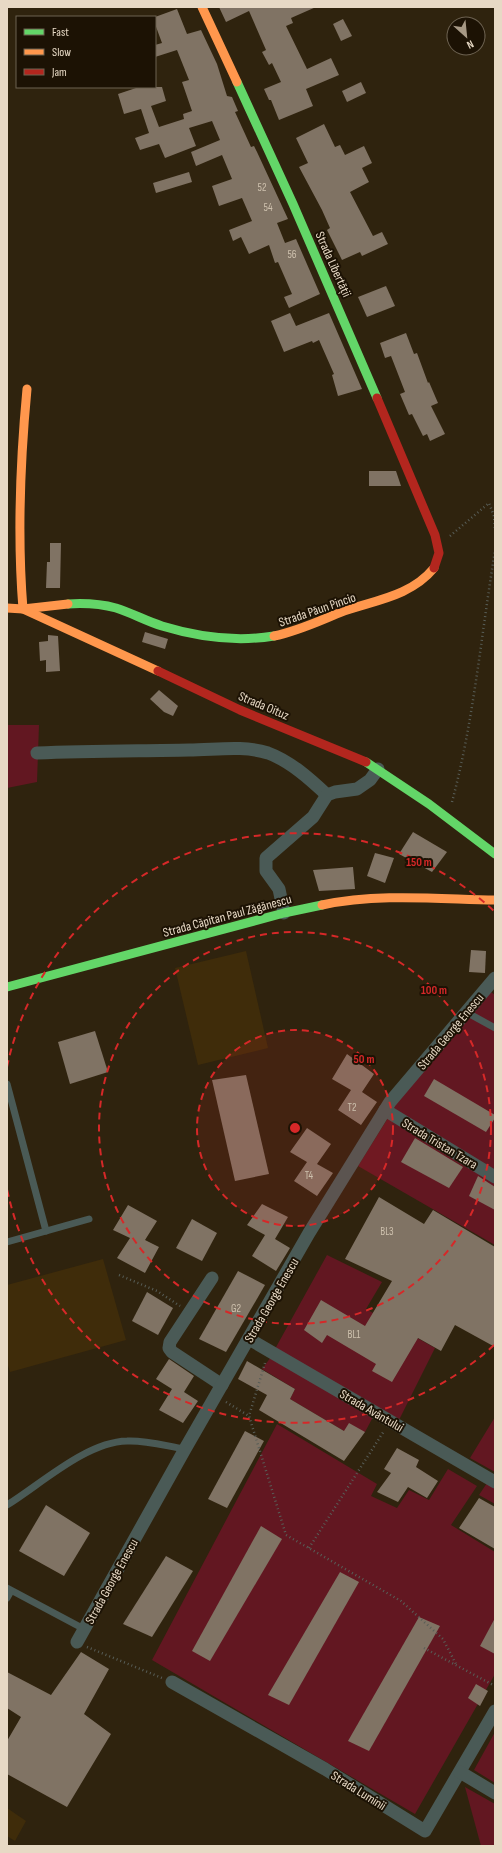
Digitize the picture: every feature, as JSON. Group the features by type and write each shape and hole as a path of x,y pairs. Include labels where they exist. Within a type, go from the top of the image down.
{"street":[{"name":"Strada Libertății","path":"202,7 289,195 358,350 435,535"},
{"path":"23,610 19,554 20,502 27,389"},
{"name":"Strada Păun Pincio","path":"23,610 51,605 98,605 117,608 163,626 195,635 228,638 279,636 345,611 390,598 415,586 426,578 436,566 439,544 435,535"},
{"name":"Strada Oituz","path":"7,608 23,610 96,641 240,710 360,759 378,769 448,817 495,854"},
{"path":"37,753 100,750 201,750 244,748 268,753 288,763 306,776 327,795"},
{"path":"284,913 280,889 266,871 266,858 313,817 327,795 335,792 357,789 370,780 378,769"},
{"name":"Strada Căpitan Paul Zăgănescu","path":"7,987 284,913 337,902 369,899 495,900"},
{"name":"Strada Căpitan Paul Zăgănescu","path":"459,900 495,906"},
{"name":"Strada George Enescu","path":"77,1642 184,1449 310,1233 385,1110 495,978"},
{"name":"Strada Tristan Tzara","path":"385,1110 495,1176"},
{"path":"212,1278 189,1311 170,1342 169,1348 219,1390"},
{"name":"Strada Avântului","path":"249,1339 495,1482"},
{"name":"Strada Luminii","path":"172,1682 325,1769 425,1831 495,1711"},
{"path":"460,1772 495,1793"}],"lane":[{"path":"466,1012 495,1028"},
{"path":"7,1084 46,1231"},
{"path":"7,1242 89,1219"},
{"path":"7,1504 75,1459 109,1444 127,1441 144,1442 184,1449"},
{"path":"7,1598 9,1589 84,1629"}],"path":[{"path":"435,535 448,538 489,503 494,516 495,531"},
{"path":"448,817 460,774 471,716 484,637 495,551"},
{"path":"119,1275 157,1291 189,1311"},
{"path":"249,1416 262,1368 270,1351"},
{"path":"219,1390 249,1416 286,1535 401,1601 443,1639 457,1666"},
{"path":"309,1548 391,1421"},
{"path":"77,1642 172,1682"},
{"path":"424,1648 495,1686"}],"shaded area":[{"path":"7,725 39,725 37,782 7,788"},
{"path":"246,951 268,1048 198,1065 175,968"},
{"path":"488,990 495,995 495,1170 392,1109"},
{"path":"388,1118 495,1182 495,1245 358,1166"},
{"path":"327,1255 382,1282 366,1309 435,1348 399,1420 275,1349"},
{"path":"103,1259 126,1340 10,1372 7,1362 7,1285"},
{"path":"271,1357 373,1417 365,1432 344,1431 290,1399 295,1389 262,1369"},
{"path":"495,1417 495,1472 470,1458"},
{"path":"277,1424 377,1484 371,1496 397,1508 409,1490 429,1500 448,1469 477,1486 451,1525 495,1552 495,1674 415,1814 152,1660"},
{"path":"487,1483 495,1488 495,1504 479,1495"},
{"path":"495,1732 495,1783 474,1770"},
{"path":"465,1787 495,1804 495,1846 481,1846"},
{"path":"7,1808 26,1821 15,1841 7,1836"}],"building":[{"path":"219,7 316,7 291,18 293,23 286,26 307,69 331,58 339,75 306,89 313,106 279,120 271,100 269,100 264,89 281,82 272,63 269,65 262,52 266,50 249,11 226,22"},
{"path":"177,9 187,34 201,30 217,64 227,96 232,97 238,111 235,112 251,147 254,146 288,219 277,223 285,243 296,239 320,294 289,308 284,297 292,294 278,262 275,263 269,245 249,254 241,237 233,241 229,230 252,221 242,198 219,206 212,186 232,179 222,155 196,166 191,152 220,140 212,121 189,128 196,146 165,158 159,144 140,150 135,138 149,133 141,109 124,114 118,94 136,88 162,87 166,101 151,106 159,127 184,119 183,114 192,111 182,82 189,80 177,50 156,57 156,45 162,43 156,27 156,17"},
{"path":"343,19 352,36 341,41 333,24"},
{"path":"361,82 366,93 347,102 342,91"},
{"path":"324,124 335,147 340,145 345,155 364,146 372,163 362,168 369,182 350,192 373,236 382,232 388,244 362,256 360,252 342,260 327,230 330,228 322,210 299,167 308,163 296,138"},
{"path":"189,172 192,182 156,193 153,183"},
{"path":"386,286 395,306 367,317 358,297"},
{"path":"290,313 296,326 329,313 362,389 338,396 332,375 334,374 319,340 313,343 312,341 284,352 271,321"},
{"path":"406,333 414,354 417,353 428,383 429,382 438,403 431,406 445,434 430,441 427,434 423,436 412,414 409,415 400,394 405,392 391,356 385,358 380,343"},
{"path":"369,471 396,471 401,486 369,486"},
{"path":"50,543 61,543 60,588 46,588 47,562 50,562"},
{"path":"145,632 168,639 165,649 142,642"},
{"path":"48,635 58,636 60,671 46,672 46,660 40,661 39,642 48,641"},
{"path":"159,690 178,706 173,716 164,712 150,699"},
{"path":"413,832 447,852 432,872 399,854"},
{"path":"375,853 394,858 385,883 367,876"},
{"path":"353,867 355,889 319,891 313,870"},
{"path":"471,950 486,951 485,973 469,972"},
{"path":"95,1031 108,1072 70,1084 58,1042"},
{"path":"347,1054 374,1074 362,1092 377,1102 361,1125 338,1110 351,1090 332,1079"},
{"path":"246,1075 269,1174 235,1181 212,1080"},
{"path":"434,1079 495,1115 495,1118 486,1132 424,1096"},
{"path":"307,1128 331,1144 317,1164 333,1173 317,1196 294,1181 307,1162 290,1152"},
{"path":"415,1138 463,1167 449,1188 401,1162"},
{"path":"478,1176 495,1187 495,1210 469,1196"},
{"path":"379,1197 424,1224 433,1210 495,1247 495,1347 455,1325 441,1351 418,1338 392,1382 372,1371 376,1364 327,1335 322,1343 304,1330 321,1300 365,1326 392,1281 345,1259"},
{"path":"262,1204 288,1217 275,1239 290,1248 276,1271 252,1256 265,1235 247,1225"},
{"path":"128,1205 157,1221 145,1240 159,1247 145,1273 117,1258 130,1238 113,1230"},
{"path":"192,1219 217,1233 202,1261 176,1248"},
{"path":"238,1271 265,1285 226,1352 199,1339"},
{"path":"147,1292 173,1308 158,1335 132,1321"},
{"path":"169,1359 194,1376 184,1392 198,1401 183,1423 159,1410 172,1389 156,1379"},
{"path":"247,1361 295,1389 290,1399 344,1431 349,1423 365,1432 344,1461 259,1410 267,1395 238,1379"},
{"path":"245,1431 264,1441 227,1508 208,1499"},
{"path":"397,1448 419,1460 416,1467 438,1481 427,1498 408,1487 398,1502 377,1492 391,1473 384,1469"},
{"path":"479,1498 495,1507 495,1549 459,1528"},
{"path":"46,1505 90,1533 64,1576 19,1551"},
{"path":"261,1526 282,1539 210,1661 192,1651"},
{"path":"166,1556 193,1571 152,1637 123,1624"},
{"path":"340,1572 359,1582 289,1705 268,1695"},
{"path":"419,1617 440,1626 369,1751 348,1741"},
{"path":"495,1618 495,1654 480,1646"},
{"path":"81,1652 109,1669 84,1714 111,1734 67,1807 7,1774 7,1741 21,1717 7,1708 7,1672 51,1695"},
{"path":"476,1684 488,1691 480,1706 468,1698"}],"traffic: fast":[{"path":"237,82 293,204 377,398"},
{"path":"68,604 92,604 110,607 122,610 162,626 204,636 246,639 274,636"},
{"path":"366,762 429,804 495,854"},
{"path":"7,987 284,913 322,905"}],"traffic: slow":[{"path":"202,7 237,82"},
{"path":"27,389 20,499 20,554 23,609 68,604"},
{"path":"274,636 301,628 344,611 404,591 415,585 434,568"},
{"path":"7,608 23,609 158,671"},
{"path":"322,905 343,901 386,898 495,900"}],"traffic: jam":[{"path":"377,398 435,535 439,553 434,568"},
{"path":"158,671 240,710 366,762"}]}
